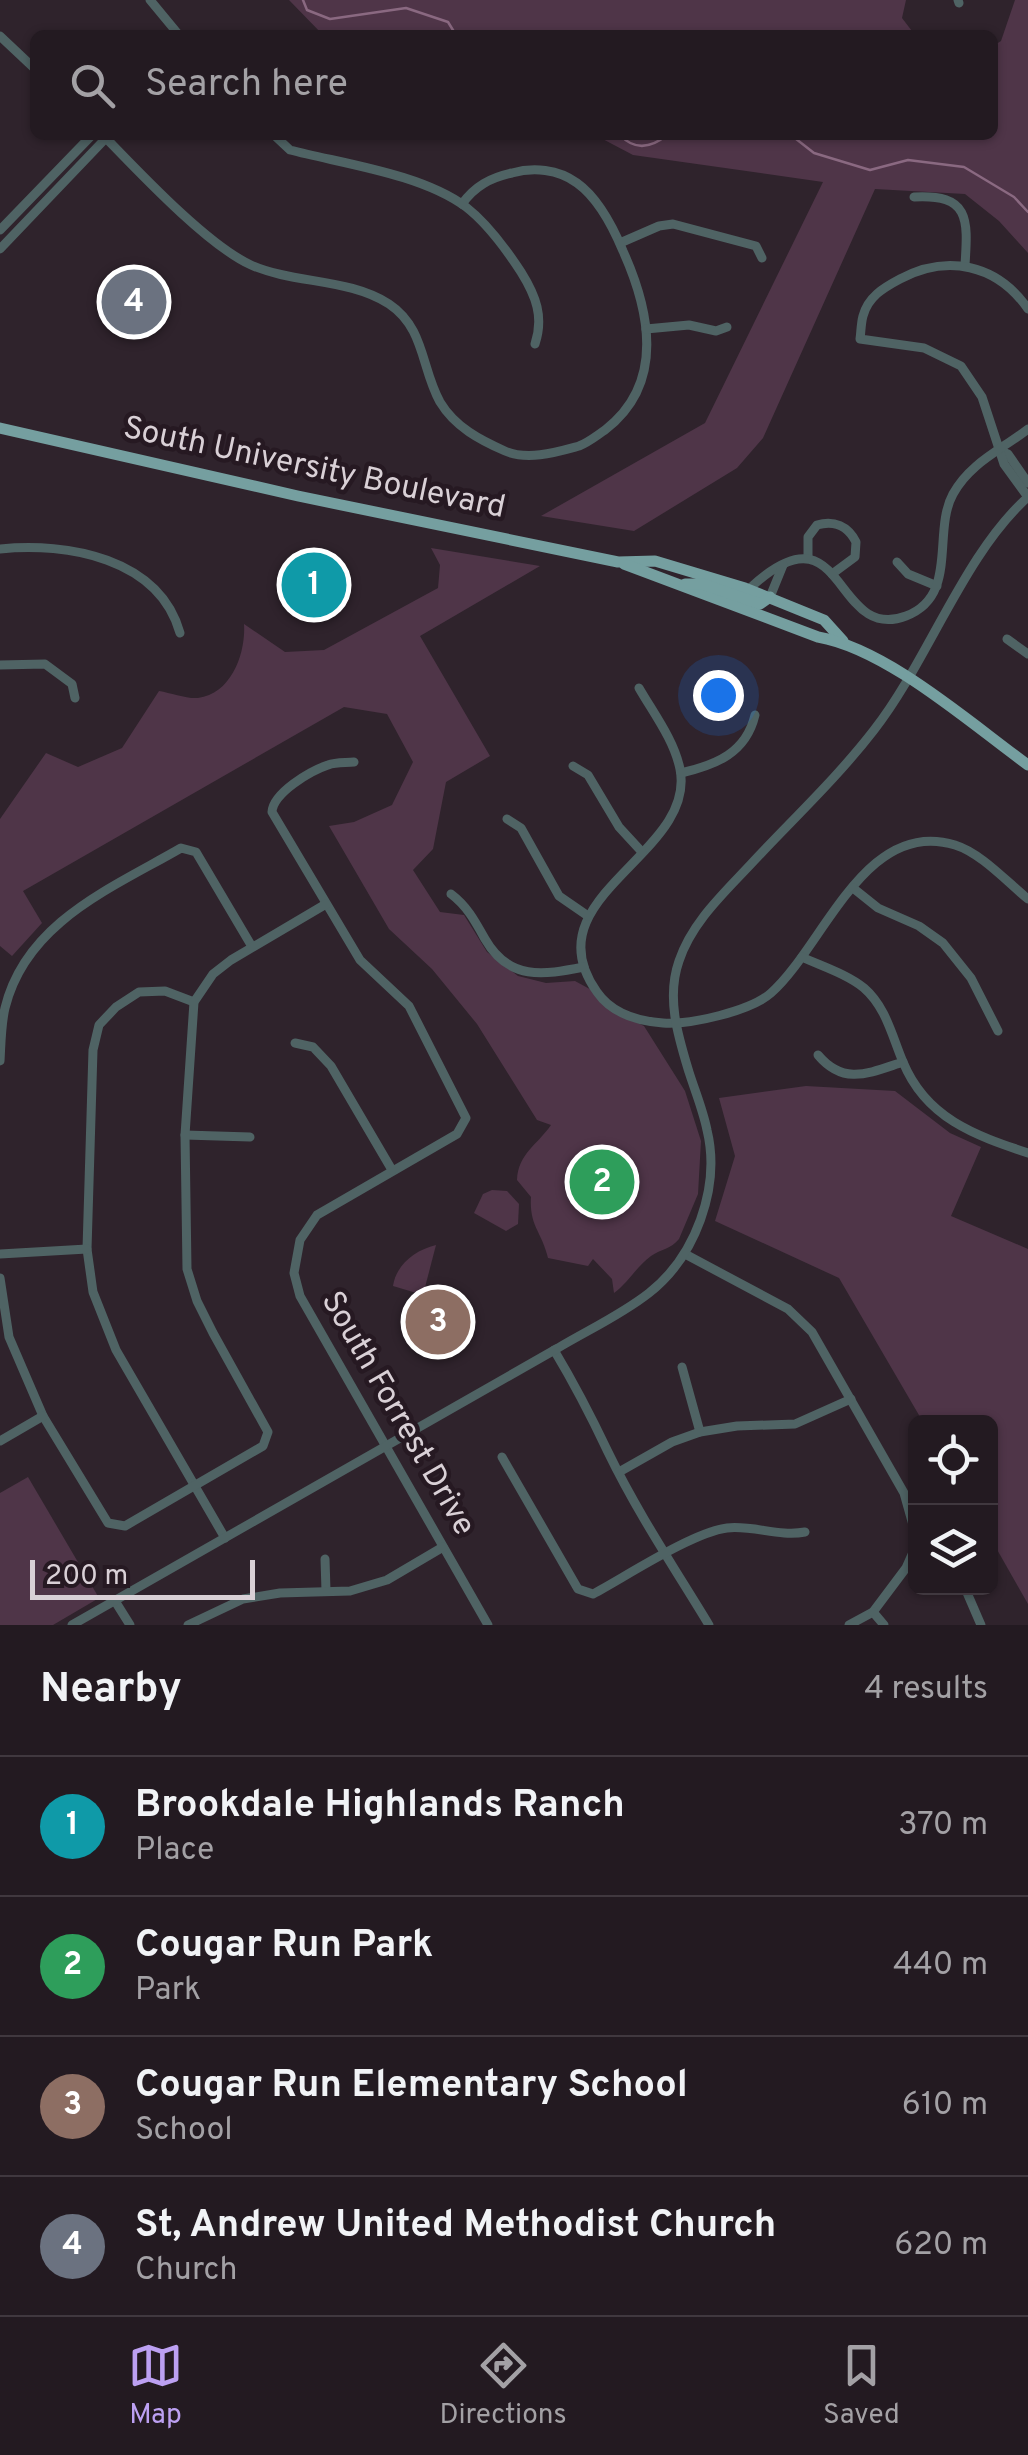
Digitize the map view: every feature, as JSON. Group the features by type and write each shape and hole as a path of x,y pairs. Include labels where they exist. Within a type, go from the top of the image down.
{"main road":[{"name":"South University Boulevard","path":"0,428 298,496 618,562 818,637 843,642 908,679 1028,765"},
{"name":"South University Boulevard","path":"618,562 655,561 749,589 824,620 843,642"},
{"path":"674,584 703,584 760,604 770,597"}],"street":[{"path":"150,0 175,30"},
{"path":"0,36 30,64"},
{"path":"0,230 87,140"},
{"path":"0,249 101,140"},
{"path":"109,140 219,245 252,265 368,293 391,304 411,324 425,352 439,400 462,429 510,454 552,454 587,443 618,420 636,396 646,357 640,289 620,242 600,208 578,183 555,172 523,170 494,177 472,190 462,204"},
{"path":"279,140 290,150 420,184 462,204 508,251 525,279 540,311 535,344"},
{"path":"914,197 947,198 958,207 967,231 964,266"},
{"path":"620,242 672,224 756,246 762,258"},
{"path":"72,1625 554,1350 651,1291 684,1254 706,1198 710,1155 707,1129 676,1024 675,977 693,930 873,732 994,535 1028,497 1004,464 982,397 961,366 924,348 860,339 863,314 878,290 916,271 956,264 997,277 1028,309"},
{"path":"646,329 727,327"},
{"path":"749,589 774,566 793,558 808,558 832,574 863,610 887,619 918,610 938,586 944,517 953,494 984,458 1028,429"},
{"path":"1000,450 1008,454 1028,483"},
{"path":"808,558 808,537 818,525 834,523 847,530 856,542 855,558 832,574"},
{"path":"0,550 32,546 101,556 133,574 165,601 174,612 180,633"},
{"path":"896,562 908,574 938,586"},
{"path":"770,597 783,565"},
{"path":"1008,639 1028,654"},
{"path":"0,665 45,664 72,684 75,698"},
{"path":"639,688 672,745 681,772 673,813 665,827 602,896 588,916 581,941 584,967 597,993 619,1014 676,1024 756,1003 772,992 875,861 902,847 929,841 956,845 1028,899"},
{"path":"681,772 706,767 729,756 750,735 755,715"},
{"name":"South Forrest Drive","path":"354,762 328,765 278,794 272,802 272,812 360,960 408,1006 466,1118 456,1134 317,1215 300,1240 294,1272 300,1296 488,1625"},
{"path":"573,766 588,775 618,827 642,852"},
{"path":"507,818 521,828 560,896 588,916"},
{"path":"0,1061 4,1010 16,976 36,944 62,918 181,848 196,852 251,946"},
{"path":"852,888 878,908 919,926 943,943 971,978 998,1032"},
{"path":"451,894 465,904 489,946 510,966 545,975 584,967"},
{"path":"0,1278 4,1339 43,1416 108,1523 125,1526 263,1446 268,1432 205,1317 188,1269 185,1135 194,1002 213,974 251,946 326,904"},
{"path":"802,956 862,987 888,1022 911,1079 938,1113 962,1130 1028,1153"},
{"path":"194,1002 165,991 139,992 116,1007 98,1026 93,1050 87,1249 93,1292 116,1350 225,1538"},
{"path":"295,1042 313,1047 331,1066 392,1170"},
{"path":"818,1056 831,1071 850,1076 903,1062"},
{"path":"185,1135 250,1137"},
{"path":"0,1254 87,1249"},
{"path":"684,1254 788,1309 812,1332 904,1493 915,1532 914,1550 906,1568 872,1612 849,1625"},
{"path":"554,1350 666,1555 709,1625"},
{"path":"682,1367 700,1432"},
{"path":"620,1472 672,1442 700,1432 795,1424 851,1400"},
{"path":"0,1441 43,1416"},
{"path":"502,1457 578,1589 593,1594 702,1534 726,1528 805,1532"},
{"path":"188,1625 243,1599 280,1592 350,1591 387,1580 444,1547"},
{"path":"325,1559 326,1591"},
{"path":"968,1595 981,1625"},
{"path":"116,1600 130,1625"},
{"path":"872,1612 884,1625"}],"shaded area":[{"path":"289,0 906,0 902,18 911,30 318,30"},
{"path":"1015,0 1028,0 1028,253 999,221 965,194 875,189 763,438 737,468 634,531 541,516 705,423 823,182 633,155 604,140 998,140 1001,41"},
{"path":"431,548 540,566 420,636 490,756 446,782 433,849 413,870 440,912 464,915 487,952 518,976 546,983 575,981 597,993 619,1014 644,1026 685,1091 701,1141 698,1194 679,1239 646,1260 614,1293 612,1279 593,1259 588,1266 548,1258 534,1222 531,1197 517,1180 525,1156 551,1125 537,1120 477,1024 432,969 389,929 329,826 354,822 392,805 413,762 387,714 344,707 23,891 42,923 12,956 0,946 0,819 46,753 78,767 122,748 159,691 198,698 220,689 239,659 244,624 285,652 324,650 438,588 440,565"},
{"path":"806,1086 895,1091 950,1133 981,1147 951,1216 1028,1249 1028,1604 998,1551 998,1415 919,1415 839,1278 715,1221 735,1156 719,1098"},
{"path":"507,1191 519,1204 518,1224 506,1231 474,1213 483,1194"},
{"path":"436,1245 423,1295 393,1286 398,1271 408,1260"},
{"path":"28,1477 99,1598 53,1625 0,1625 0,1493"}],"waterway":[{"path":"303,0 307,10 330,19 406,8 448,22 453,30"},
{"path":"626,140 643,146 660,140"},
{"path":"797,140 814,153 870,170 908,160 964,167 1014,197 1028,212"}],"place":[{"name":"St, Andrew United Methodist Church","path":"134,302"},
{"name":"Brookdale Highlands Ranch","path":"314,585"},
{"name":"Cougar Run Park","path":"602,1182"},
{"name":"Cougar Run Elementary School","path":"438,1322"}]}
